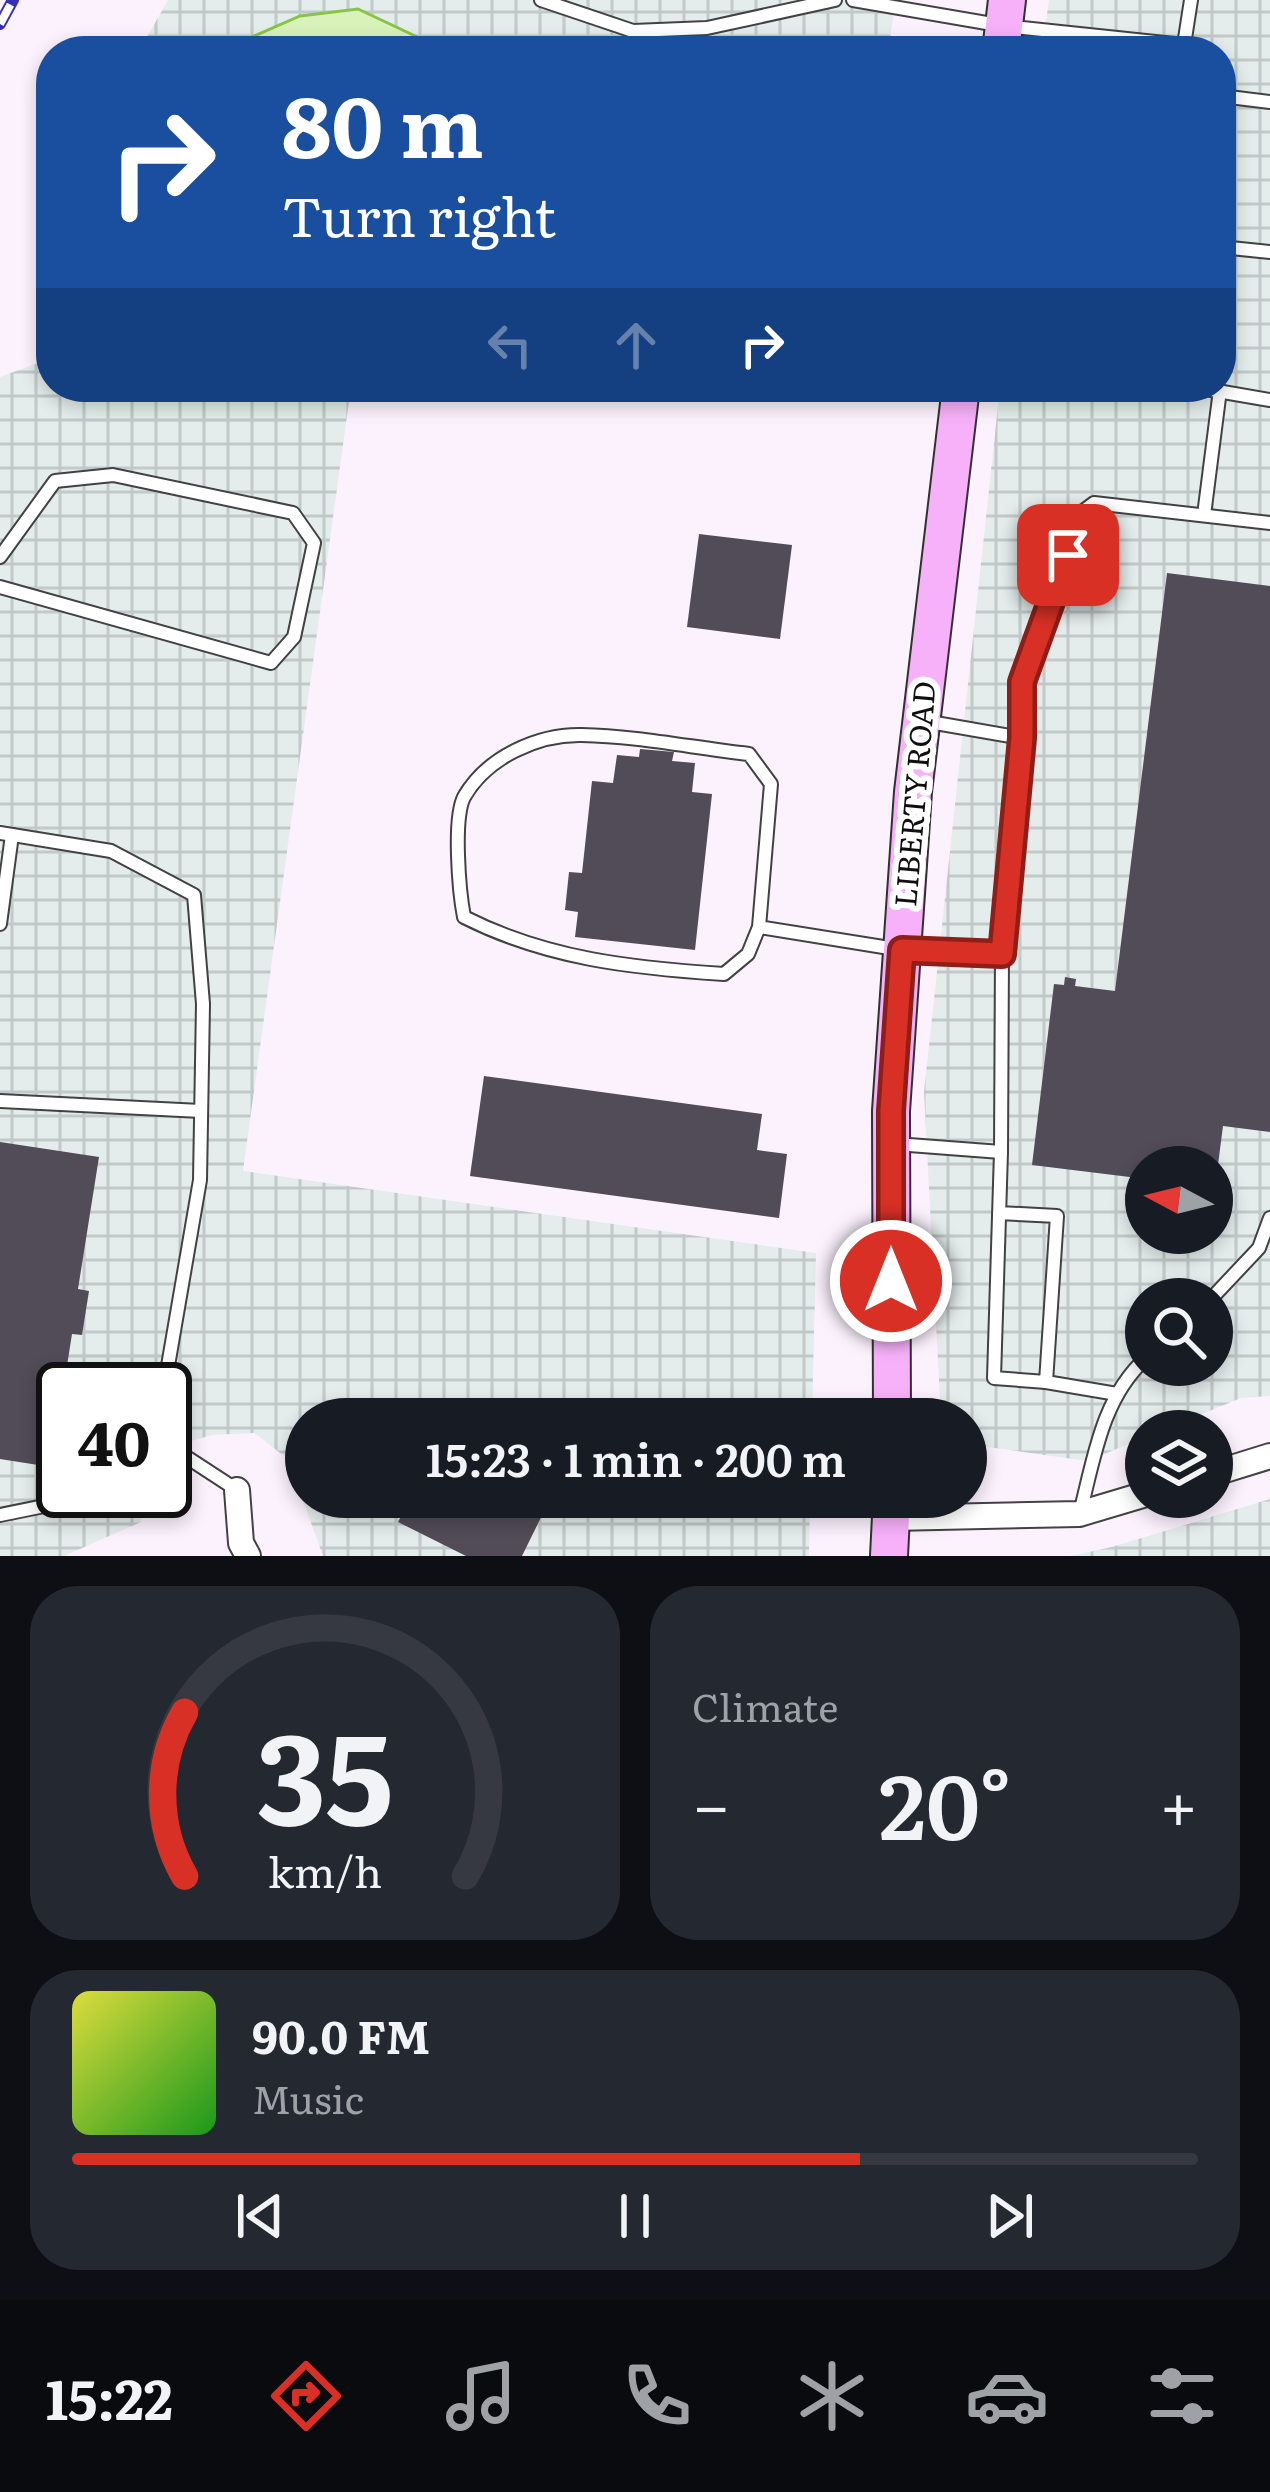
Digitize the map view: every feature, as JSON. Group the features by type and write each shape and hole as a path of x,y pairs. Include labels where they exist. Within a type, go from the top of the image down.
{"street":[{"name":"LIBERTY ROAD","path":"892,1398 891,1144 902,950 922,721 959,402"},
{"path":"1233,1467 1270,1456"},
{"path":"237,1490 242,1544 248,1556"},
{"path":"987,1511 1079,1514 1125,1500"},
{"path":"889,1556 891,1518"}],"lane":[{"path":"541,0 633,31 706,28 835,0"},
{"path":"853,0 1086,36"},
{"path":"1186,36 1191,0"},
{"path":"1236,97 1270,102"},
{"path":"1236,248 1270,251"},
{"path":"1236,393 1270,400"},
{"path":"1204,514 1218,402"},
{"path":"0,557 55,481 113,475 293,513 314,544 294,637 271,663 0,587"},
{"path":"1117,1394 994,1378 1002,954 1022,738 1022,682 1082,512 1094,503 1270,523"},
{"path":"922,721 1022,738"},
{"path":"579,735 749,754 771,784 759,927 748,954 724,974 566,957 503,937 464,917 457,884 462,801 480,776 520,745 579,735"},
{"path":"0,924 6,834 110,850 194,895 203,1004 200,1180 169,1362"},
{"path":"759,927 902,950 1002,954"},
{"path":"0,1101 201,1111"},
{"path":"891,1144 1001,1152"},
{"path":"999,1213 1058,1216 1046,1382"},
{"path":"1231,1278 1259,1248 1270,1218"},
{"path":"1079,1514 1106,1413 1125,1380"},
{"path":"192,1461 237,1490"},
{"path":"0,1515 36,1508"}],"shaded area":[{"path":"168,0 896,0 890,36 148,36"},
{"path":"1049,0 1270,0 1270,1396 1241,1398 1212,1410 1125,1410 1125,1446 1087,1461 987,1447 987,1398 940,1398 924,1092 998,402 1236,402 1236,36 1044,36"},
{"path":"358,9 415,36 254,36 300,16"},
{"path":"36,364 36,402 349,402 243,1171 816,1253 813,1398 285,1398 285,1457 254,1433 192,1441 192,1362 36,1362 36,1518 142,1518 64,1556 0,1556 0,377"},
{"path":"1270,1499 1270,1556 1070,1556 1207,1518 1233,1518 1233,1510"},
{"path":"309,1518 810,1518 809,1556 323,1556"}],"building":[{"path":"699,534 792,545 780,639 687,627"},
{"path":"1167,573 1270,586 1270,1132 1223,1126 1220,1146 1125,1146 1125,1176 1032,1165 1054,984 1064,985 1065,977 1076,979 1075,986 1115,991"},
{"path":"640,749 674,752 672,761 695,763 692,792 712,794 695,950 575,937 578,912 565,910 569,872 582,873 592,781 613,783 617,755 639,757"},
{"path":"484,1076 762,1114 757,1150 787,1154 779,1218 470,1176"},
{"path":"0,1142 99,1157 78,1289 89,1291 82,1335 72,1334 68,1362 36,1362 36,1465 0,1459"},
{"path":"400,1518 541,1518 522,1556 466,1556 398,1522"}],"railway":[{"path":"0,24 13,0"}],"route":[{"path":"891,1281 891,1111 902,950 1002,954 1022,738 1022,682 1068,555"}]}
